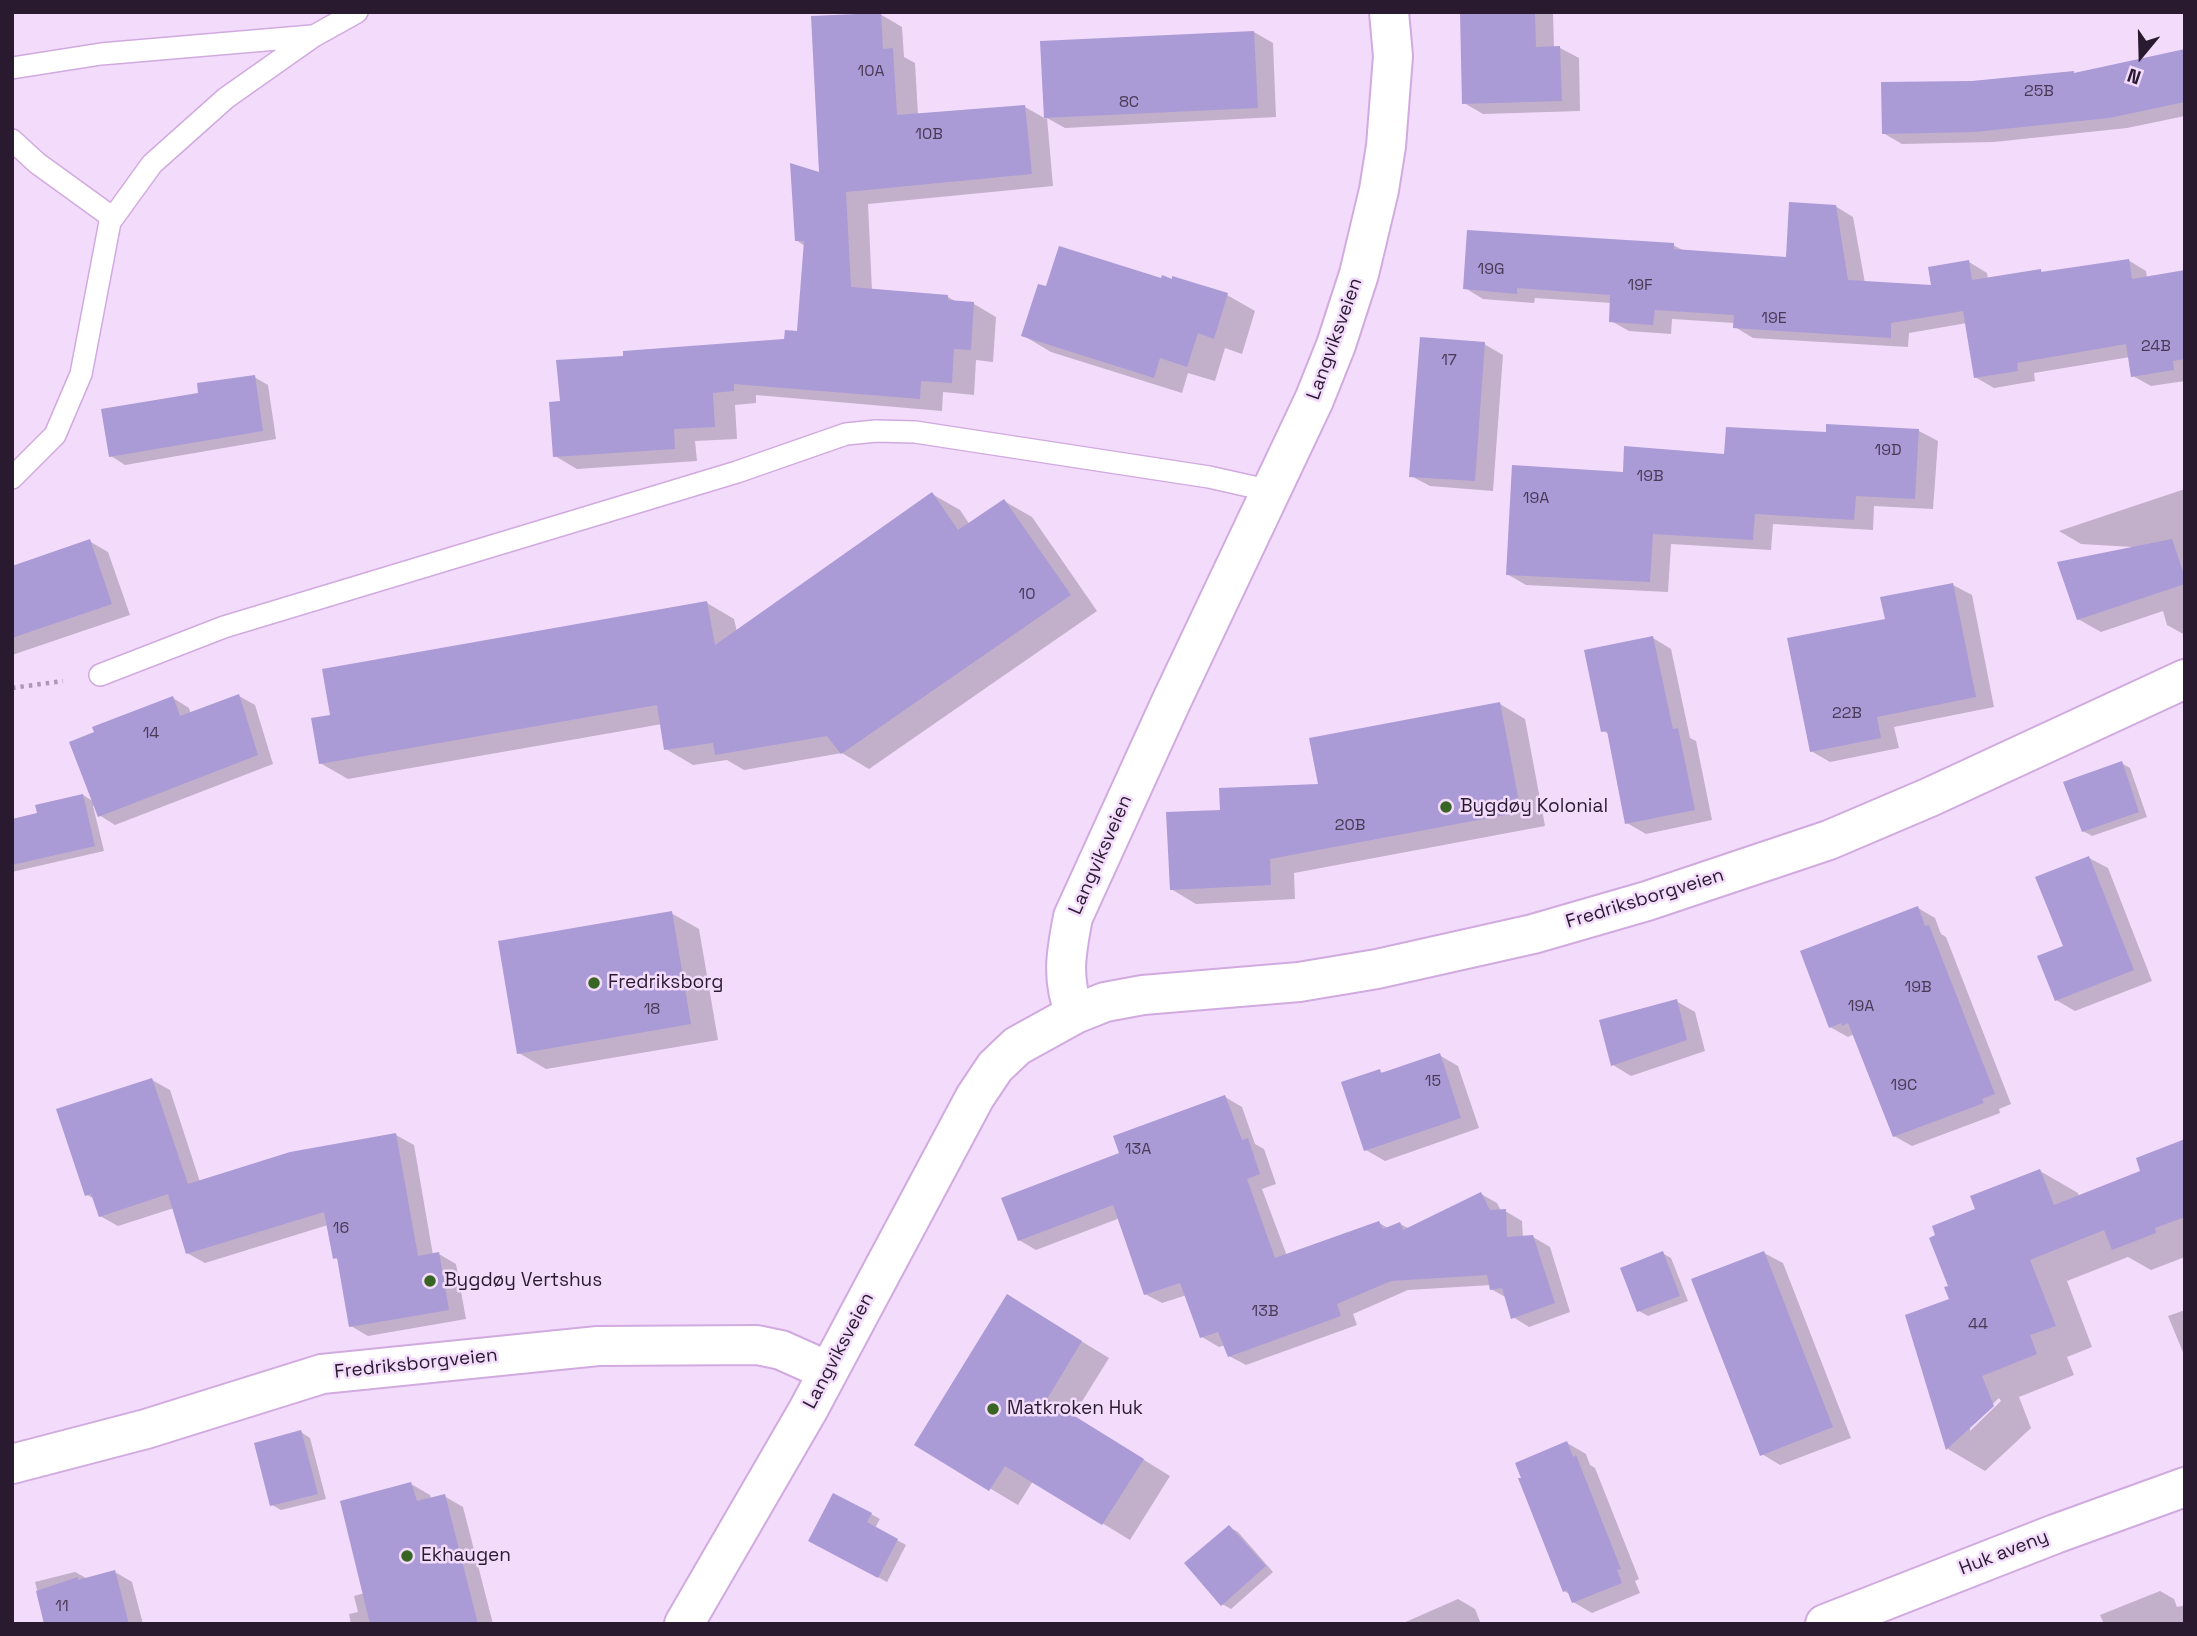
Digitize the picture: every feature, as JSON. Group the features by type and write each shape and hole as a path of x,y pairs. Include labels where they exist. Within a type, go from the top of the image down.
{"street":[{"name":"Langviksveien","path":"684,1624 789,1444 975,1097 995,1067 1017,1046 1075,1013 1068,995 1065,975 1066,951 1073,917 1314,400 1336,345 1359,274 1379,190 1386,146 1393,56 1389,12"},
{"name":"Fredriksborgveien","path":"1075,1013 1105,1002 1143,995 1299,982 1377,969 1533,933 1647,901 1840,835 2032,751 2185,679"},
{"name":"Fredriksborgveien","path":"12,1464 146,1429 322,1374 598,1346 757,1345 781,1350 828,1371"},
{"name":"Huk aveny","path":"1825,1624 2185,1486"}],"lane":[{"path":"12,478 55,435 81,374 110,222 152,164 226,98 314,36 357,12"},
{"path":"12,68 100,54 314,36"},
{"path":"12,140 37,163 113,218"},
{"path":"100,675 224,627 737,472 846,434 876,431 915,432 1209,477 1271,491"}],"path":[{"path":"12,688 100,675"}],"building":[{"path":"1460,12 1535,12 1536,47 1560,46 1562,101 1462,104"},
{"path":"881,13 883,49 893,48 897,115 1025,105 1032,174 846,192 851,287 948,295 948,300 974,302 971,350 954,349 952,383 921,381 920,399 734,384 734,391 713,393 715,427 674,429 675,449 553,457 549,402 560,401 556,360 623,356 623,351 784,339 785,330 797,331 804,241 795,241 790,163 819,172 811,16"},
{"path":"1254,31 1258,108 1044,118 1040,41"},
{"path":"2185,49 2185,102 2109,118 1974,132 1882,134 1881,82 1972,81 2074,73"},
{"path":"1789,202 1836,205 1848,280 1931,285 1928,267 1969,260 1972,280 2129,259 2132,279 2185,270 2185,359 2173,361 2174,370 2131,377 2126,344 2017,363 2018,371 1974,378 1963,311 1891,323 1891,338 1733,328 1734,315 1655,310 1653,325 1609,322 1610,295 1517,288 1517,294 1463,289 1467,230 1674,243 1674,249 1786,257"},
{"path":"1059,246 1161,278 1162,275 1172,279 1172,276 1228,293 1214,339 1198,333 1187,367 1160,358 1154,378 1021,336 1038,284 1046,286"},
{"path":"1420,337 1485,342 1475,481 1409,477"},
{"path":"255,375 263,431 109,457 101,409 198,393 197,383"},
{"path":"1826,424 1919,429 1915,499 1856,496 1854,520 1755,514 1753,540 1653,534 1650,582 1506,575 1512,465 1623,472 1624,446 1724,454 1726,427 1826,432"},
{"path":"932,492 958,530 1004,499 1071,595 841,754 827,736 715,755 713,743 664,750 657,705 319,764 311,718 330,715 322,669 707,601 715,645"},
{"path":"90,539 112,604 12,638 12,566"},
{"path":"2172,539 2185,584 2077,620 2057,562"},
{"path":"1953,583 1976,697 1877,717 1881,738 1810,752 1787,638 1885,619 1880,597"},
{"path":"1653,636 1673,729 1678,728 1695,810 1625,824 1607,731 1601,732 1584,650"},
{"path":"239,694 258,755 98,817 69,742 94,732 92,727 173,696 180,716"},
{"path":"1500,702 1521,812 1270,859 1271,885 1170,890 1166,812 1220,810 1219,788 1318,784 1309,738"},
{"path":"2122,761 2139,812 2082,832 2063,782"},
{"path":"83,794 95,846 12,865 12,819 37,813 35,805"},
{"path":"2089,856 2134,970 2055,1001 2037,956 2063,946 2035,877"},
{"path":"1918,906 1925,926 1929,925 1995,1094 1982,1099 1984,1103 1893,1137 1848,1023 1829,1028 1800,951"},
{"name":"Fredriksborg","path":"672,911 691,1024 517,1054 498,941"},
{"path":"1677,999 1687,1040 1611,1066 1599,1020"},
{"path":"1440,1053 1461,1118 1364,1151 1341,1082 1380,1069 1381,1073"},
{"path":"152,1078 188,1184 290,1152 396,1133 418,1256 439,1252 449,1310 349,1327 337,1258 333,1259 324,1212 186,1254 168,1194 99,1217 91,1194 85,1196 56,1109"},
{"path":"1225,1095 1242,1140 1248,1138 1260,1174 1247,1179 1275,1258 1379,1221 1383,1229 1400,1222 1403,1230 1481,1192 1490,1210 1506,1209 1507,1237 1533,1235 1555,1303 1511,1319 1502,1288 1490,1290 1487,1275 1391,1281 1337,1304 1341,1316 1228,1357 1218,1332 1200,1338 1180,1283 1144,1295 1113,1205 1018,1241 1001,1198 1119,1153 1113,1136"},
{"path":"2185,1139 2185,1217 2155,1228 2156,1233 2112,1250 2104,1230 2030,1260 2056,1326 2030,1335 2037,1354 1982,1376 1994,1406 1946,1450 1905,1315 1949,1299 1944,1287 1948,1286 1929,1238 1935,1235 1932,1226 1975,1209 1970,1196 2040,1169 2054,1205 2140,1171 2136,1158"},
{"path":"1663,1251 1680,1296 1637,1312 1620,1268"},
{"path":"1764,1251 1833,1427 1760,1456 1691,1279"},
{"path":"1007,1294 1082,1341 1047,1399 1144,1459 1102,1525 1005,1466 989,1491 914,1445"},
{"path":"301,1430 318,1494 270,1506 254,1443"},
{"path":"1567,1441 1573,1457 1576,1455 1621,1569 1617,1570 1622,1583 1572,1603 1567,1590 1563,1592 1518,1478 1521,1478 1515,1463"},
{"name":"Ekhaugen","path":"411,1482 417,1501 445,1494 478,1624 370,1624 340,1501"},
{"path":"833,1493 872,1513 867,1522 898,1539 878,1578 808,1541"},
{"path":"1229,1525 1266,1566 1221,1606 1184,1563"},
{"path":"115,1570 129,1624 44,1624 36,1591 78,1577 78,1580"}],"place":[{"name":"Bygdøy Kolonial","path":"1446,807"},
{"name":"Fredriksborg","path":"594,983"},
{"name":"Bygdøy Vertshus","path":"430,1281"},
{"name":"Matkroken Huk","path":"993,1409"},
{"name":"Ekhaugen","path":"407,1556"}]}
